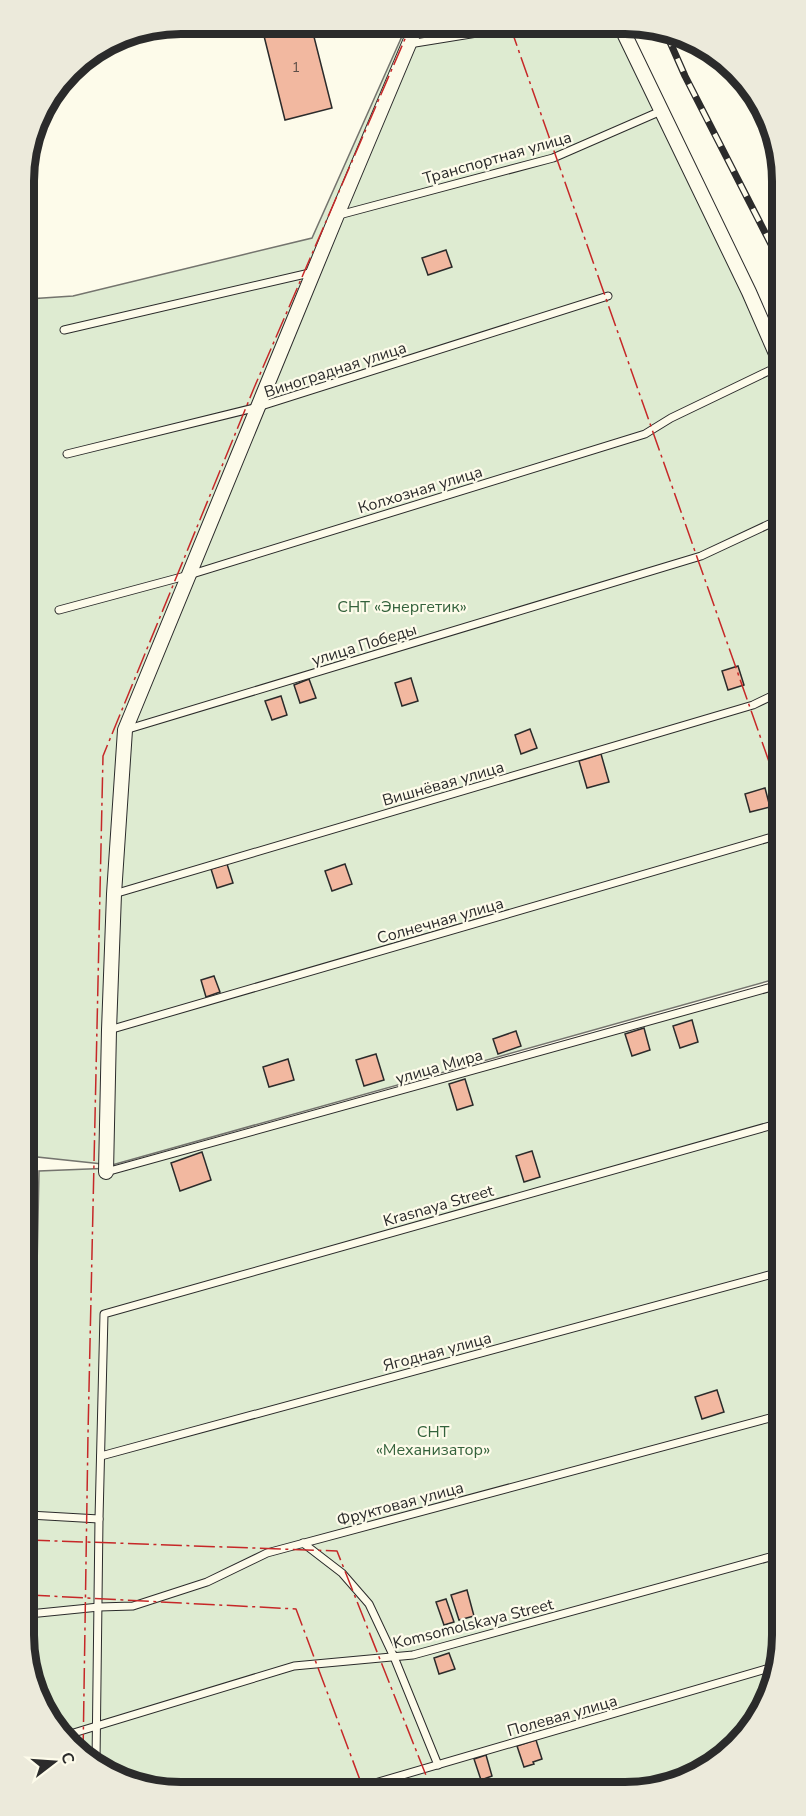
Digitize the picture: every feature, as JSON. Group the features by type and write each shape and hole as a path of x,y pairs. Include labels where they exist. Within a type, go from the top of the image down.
{"street":[{"path":"106,1172 114,894 125,730 413,34"},
{"path":"624,34 772,344"}],"lane":[{"path":"409,44 475,34"},
{"name":"Транспортная улица","path":"337,215 553,158 661,111"},
{"path":"64,330 314,272"},
{"name":"Виноградная улица","path":"67,453 258,407 608,296"},
{"name":"Колхозная улица","path":"59,610 189,575 645,434 671,418 772,369"},
{"name":"улица Победы","path":"125,730 701,556 772,523"},
{"name":"Вишнёвая улица","path":"114,894 741,709 772,696"},
{"name":"Солнечная улица","path":"109,1030 772,837"},
{"name":"улица Мира","path":"106,1172 771,987"},
{"name":"Krasnaya Street","path":"101,1456 104,1314 771,1125"},
{"name":"Ягодная улица","path":"101,1456 771,1274"},
{"name":"Фруктовая улица","path":"34,1613 133,1606 207,1582 267,1553 771,1418"},
{"path":"96,1754 101,1456"},
{"path":"34,1515 99,1519"},
{"path":"303,1543 342,1573 369,1604 394,1657 438,1765"},
{"name":"Komsomolskaya Street","path":"77,1732 294,1666 413,1655 771,1557"},
{"name":"Полевая улица","path":"379,1782 767,1669"}],"green space":[{"name":"СНТ «Энергетик»","path":"403,34 619,34 772,334 771,980 112,1165 34,1157 35,299 73,296 312,238"},
{"name":"СНТ «Механизатор»","path":"771,984 771,1644 764,1681 752,1708 741,1724 706,1757 681,1770 643,1780 624,1782 182,1782 153,1779 135,1774 108,1762 92,1751 84,1744 84,1732 72,1732 54,1708 40,1672 34,1634 34,1407 39,1171 113,1168"}],"building":[{"path":"264,34 313,34 332,108 285,120"},
{"path":"446,250 452,267 428,275 422,258"},
{"path":"738,666 744,685 728,690 722,671"},
{"path":"411,678 418,701 402,706 395,683"},
{"path":"309,679 316,698 300,703 294,685"},
{"path":"281,696 287,715 272,720 265,701"},
{"path":"530,729 537,748 521,754 515,735"},
{"path":"601,754 609,782 587,788 579,761"},
{"path":"765,788 770,807 750,812 745,794"},
{"path":"227,864 233,883 217,888 211,869"},
{"path":"345,864 352,884 332,891 325,871"},
{"path":"214,976 220,992 206,997 201,980"},
{"path":"692,1020 698,1042 680,1048 673,1026"},
{"path":"644,1028 650,1050 632,1056 625,1034"},
{"path":"516,1031 521,1046 498,1054 493,1039"},
{"path":"376,1054 384,1080 364,1086 356,1060"},
{"path":"288,1059 294,1080 269,1087 263,1067"},
{"path":"465,1079 473,1105 457,1110 449,1084"},
{"path":"532,1151 540,1177 524,1182 516,1156"},
{"path":"202,1152 211,1180 180,1191 171,1163"},
{"path":"717,1390 724,1412 702,1419 695,1397"},
{"path":"467,1590 474,1616 459,1620 451,1595"},
{"path":"446,1599 454,1622 444,1625 436,1602"},
{"path":"449,1653 455,1669 439,1674 434,1658"},
{"path":"536,1740 542,1759 524,1767 517,1746"},
{"path":"486,1755 492,1776 481,1780 474,1759"}],"railway":[{"path":"670,42 772,246"}],"power":[{"path":"83,1732 103,756 254,388 407,34"},
{"path":"513,34 772,769"},
{"path":"34,1540 337,1551 429,1782"},
{"path":"34,1595 296,1609 361,1782"}]}
